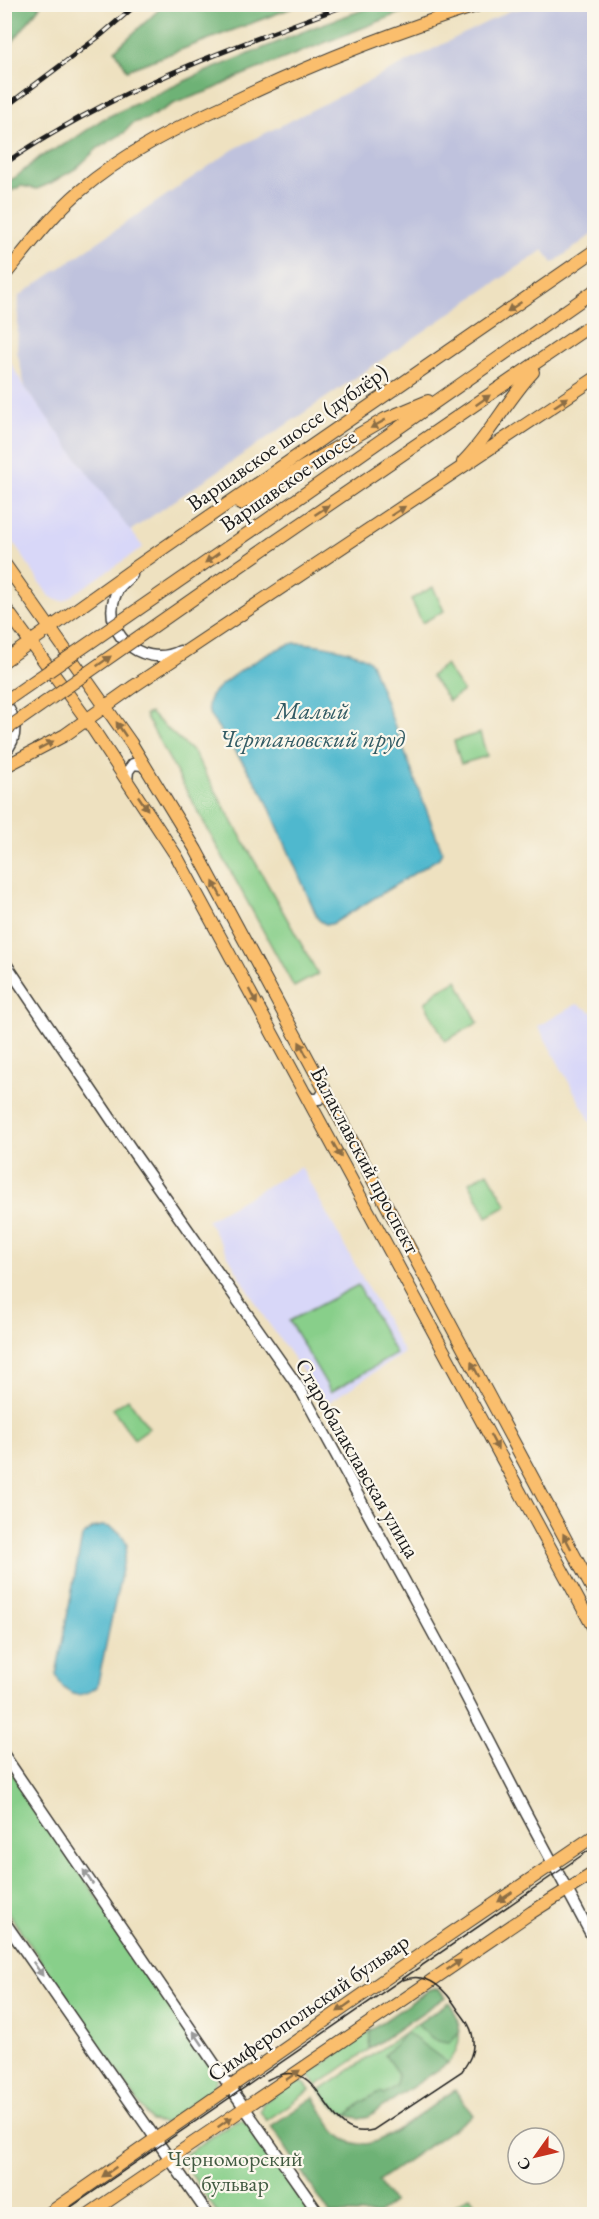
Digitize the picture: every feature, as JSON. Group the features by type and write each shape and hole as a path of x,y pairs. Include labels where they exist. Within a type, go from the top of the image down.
{"main road":[{"path":"4,276 43,228 80,191 125,157 172,130 312,64 367,42 482,4"},
{"name":"Варшавское шоссе (дублёр)","path":"4,661 179,537 594,251"},
{"name":"Варшавское шоссе","path":"4,702 594,291"},
{"name":"Варшавское шоссе","path":"4,731 594,323"},
{"path":"443,482 474,450 517,389 549,355"},
{"path":"4,767 57,740 207,637 594,381"},
{"path":"179,537 386,419 451,392"},
{"path":"4,582 9,574 5,564"},
{"name":"Балаклавский проспект","path":"5,564 106,706 196,850 594,1592"},
{"name":"Балаклавский проспект","path":"4,606 87,720 177,857 594,1629"},
{"name":"Симферопольский бульвар","path":"48,2214 594,1836"},
{"name":"Симферопольский бульвар","path":"89,2214 523,1918 594,1873"}],"street":[{"path":"152,556 121,586 117,594 114,602 114,620 121,637 134,650 160,658 169,657 207,637"},
{"path":"4,702 16,724 14,737 4,753"},
{"path":"128,780 128,771 133,764 142,765 147,770"},
{"name":"Старобалаклавская улица","path":"4,961 136,1156 302,1392 441,1648 594,1940"},
{"path":"306,1094 310,1099 320,1099 324,1087"},
{"path":"421,1306 421,1296 426,1292 433,1293 438,1298"},
{"path":"4,1755 319,2214"},
{"path":"4,1921 208,2214"}],"shaded area":[{"path":"538,5 594,5 594,233 553,263 543,250 130,531 25,387 17,351 19,296 234,149 509,11"},
{"path":"4,352 25,387 143,547 64,601 56,600 48,595 5,529"},
{"path":"577,1004 594,1013 594,1128 538,1026"},
{"path":"301,1167 404,1353 326,1404 264,1317 207,1220"}],"green space":[{"path":"5,4 41,5 11,44 5,41"},
{"path":"164,5 300,5 127,70 115,50"},
{"path":"377,5 421,5 173,104 147,119 133,123 124,133 98,148 77,168 51,183 37,189 21,186 5,194 5,183 40,157 71,141 103,119 200,74 317,26"},
{"path":"433,587 444,611 422,623 411,599"},
{"path":"445,665 463,691 449,701 431,676"},
{"path":"150,713 194,753 318,974 294,987 145,715"},
{"path":"480,733 487,756 461,764 454,741"},
{"path":"457,980 478,1023 445,1041 425,1003 437,991"},
{"path":"488,1172 507,1206 487,1217 469,1182"},
{"path":"358,1285 396,1354 331,1392 289,1321"},
{"path":"128,1399 149,1428 134,1439 113,1409"},
{"path":"4,1762 218,2072 214,2088 165,2123 151,2121 5,1908"},
{"path":"435,1988 439,1989 445,1997 316,2086 308,2074"},
{"path":"435,1988 439,1989 445,1997 369,2049 370,2031"},
{"path":"449,2002 457,2017 459,2041 448,2063 369,2116 354,2117 341,2112 320,2091"},
{"path":"449,2002 454,2010 460,2031 449,2043 428,2035 417,2024"},
{"path":"406,2032 448,2063 369,2116 359,2118 348,2116 366,2100 380,2092 384,2094 396,2086 398,2074 385,2055"},
{"path":"294,2081 305,2084 310,2090 266,2121 260,2111 263,2103"},
{"path":"455,2090 473,2115 378,2181 393,2203 377,2214 330,2214 271,2126 314,2097 339,2135 354,2143 371,2143 401,2127"},
{"name":"Черноморский бульвар","path":"242,2120 249,2124 313,2214 218,2214 180,2158 233,2123"},
{"path":"470,2196 482,2214 442,2214"}],"water":[{"name":"Малый Чертановский пруд","path":"295,643 347,651 366,658 371,663 442,851 439,858 329,924 318,919 264,795 210,716 208,709 208,702 215,691 235,674 275,651"},
{"path":"101,1526 118,1531 124,1537 127,1546 97,1687 78,1695 63,1687 56,1675 82,1537 93,1528"}],"tram line":[{"path":"61,2214 594,1847"},
{"path":"267,2080 286,2074 301,2076 313,2085 343,2124 356,2131 373,2130 462,2071 473,2049 473,2037 467,2021 443,1990 429,1980 421,1978 403,1980"}],"railway":[{"path":"4,108 101,35 137,4"},
{"path":"4,164 44,138 128,93 260,37 350,4"}]}
